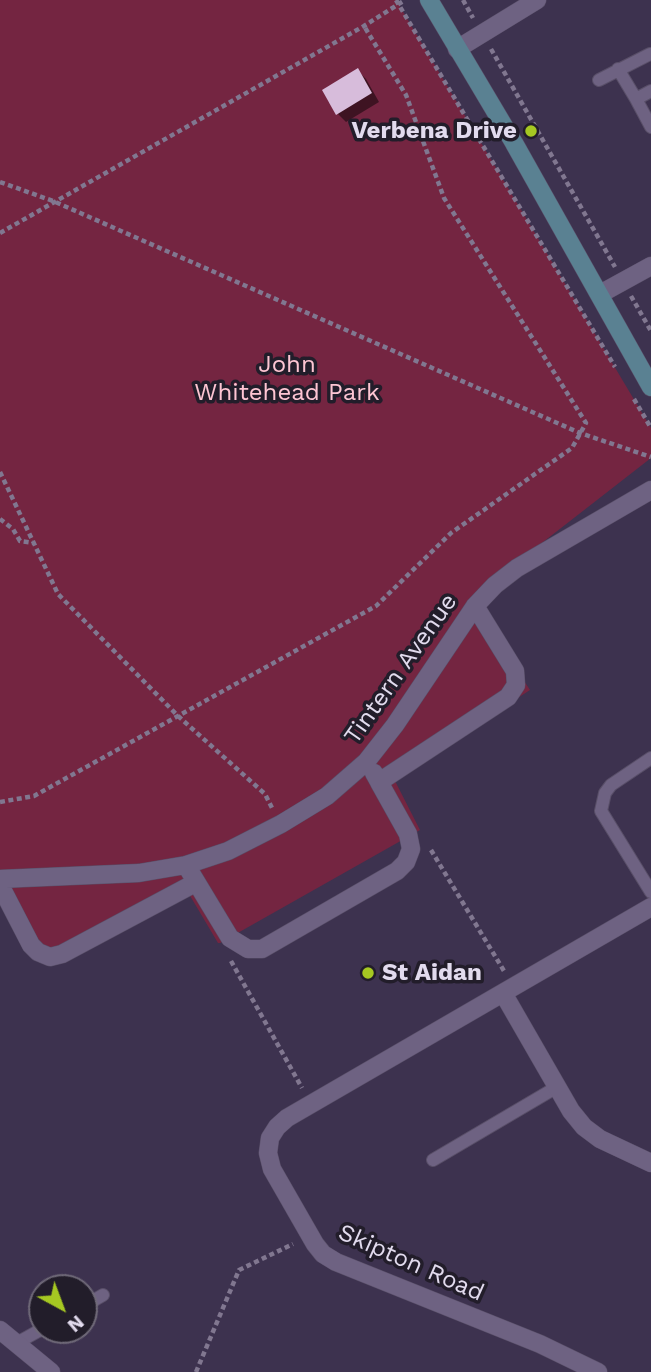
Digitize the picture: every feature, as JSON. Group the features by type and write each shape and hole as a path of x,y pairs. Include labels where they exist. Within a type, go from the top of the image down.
{"street":[{"path":"429,0 651,387"},
{"path":"457,49 537,0"},
{"path":"600,294 651,266"},
{"name":"Tintern Avenue","path":"0,879 139,873 186,865 228,851 281,824 327,796 366,762 395,725 475,606 495,584 517,568 651,490"},
{"path":"379,782 508,697 516,685 515,671 475,606"},
{"name":"Tintern Avenue","path":"366,762 408,834"},
{"path":"186,865 230,938 248,948 262,949 397,871 406,862 411,849 408,834"},
{"path":"0,885 31,944 38,952 50,957 62,954 195,883"},
{"path":"312,1104 651,907"},
{"path":"508,990 557,1087 584,1127 600,1139 651,1163"},
{"name":"Skipton Road","path":"312,1104 276,1127 270,1138 268,1153 272,1169 323,1254 336,1262 540,1344 598,1372"},
{"path":"0,1330 51,1372"}],"lane":[{"path":"599,80 650,54"},
{"path":"618,69 651,127"},
{"path":"636,99 651,91"},
{"path":"651,758 611,785 605,793 601,811 651,892"},
{"path":"433,1160 557,1087"},
{"path":"98,1298 103,1295"},
{"path":"15,1344 28,1337"}],"path":[{"path":"0,233 364,26 397,2 405,0"},
{"path":"463,0 651,331"},
{"path":"397,2 616,369"},
{"path":"0,802 34,796 376,606 451,533 572,448 586,423 444,198 406,94 364,26"},
{"path":"0,182 53,201 580,433 651,457"},
{"path":"630,393 651,428"},
{"path":"0,472 58,594 178,716 265,794 281,824"},
{"path":"0,519 13,528 20,541 34,543"},
{"path":"408,834 425,841 508,990"},
{"path":"226,953 312,1104"},
{"path":"196,1372 239,1270 310,1236"}],"green space":[{"name":"John Whitehead Park","path":"0,0 396,0 651,428 651,458 475,595 475,606 530,690 394,779 420,830 220,943 189,894 45,965 0,904"}],"building":[{"path":"358,68 372,93 336,115 322,90"}],"place":[{"name":"Verbena Drive","path":"531,131"},
{"name":"St Aidan","path":"368,973"}]}
